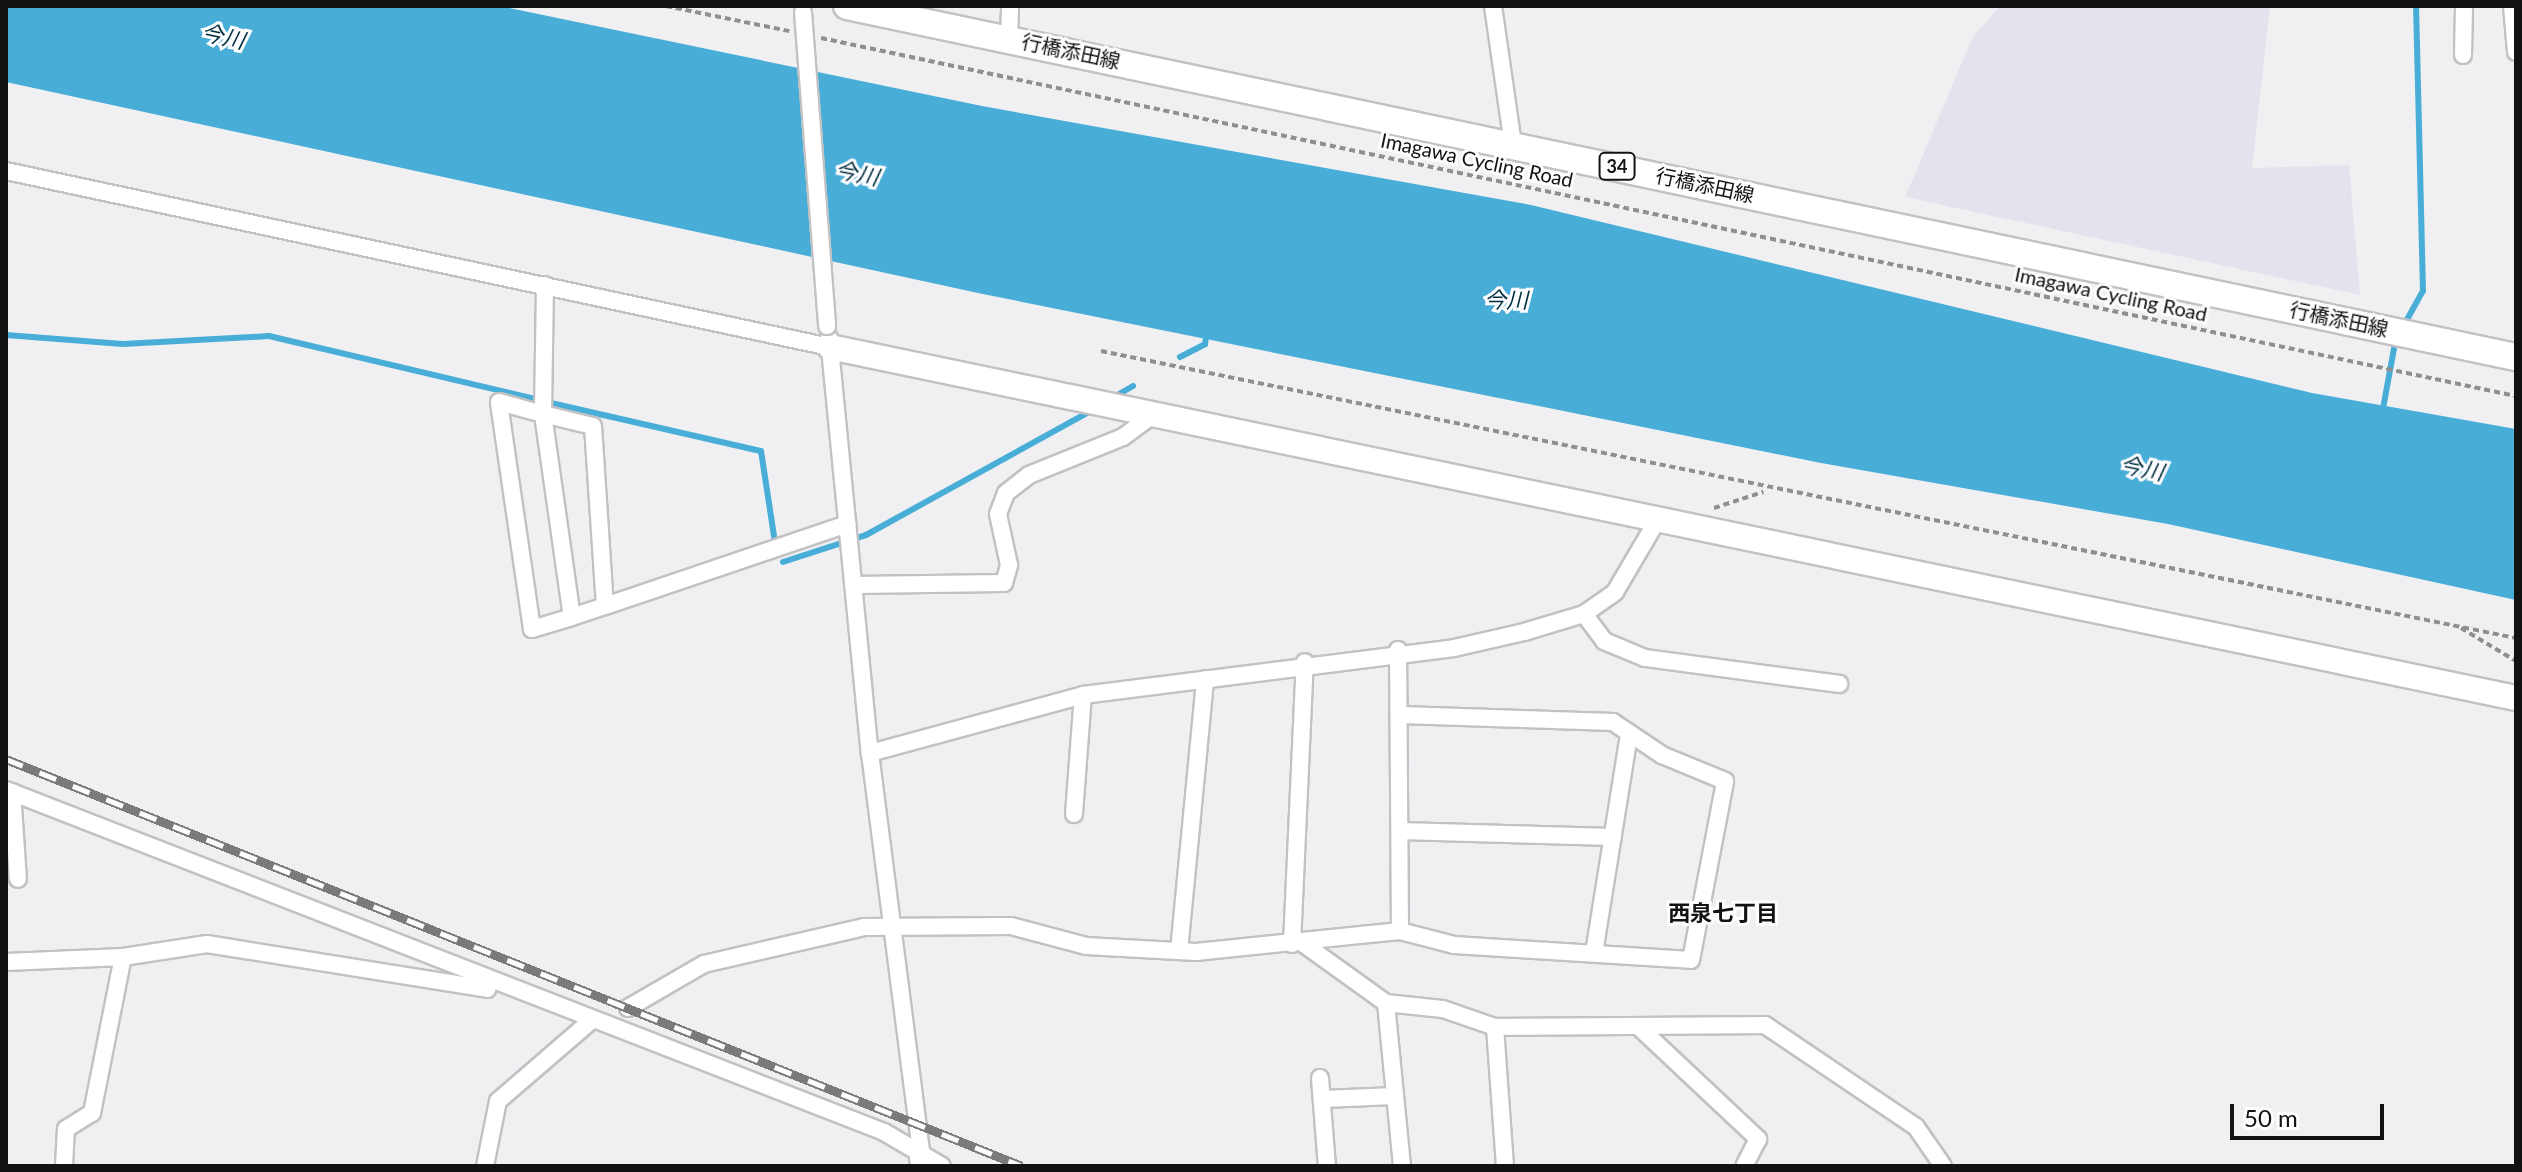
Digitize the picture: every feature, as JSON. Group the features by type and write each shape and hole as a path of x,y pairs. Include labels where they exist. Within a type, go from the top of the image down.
{"main road":[{"name":"行橋添田線","path":"847,6 1009,37 2516,357"}],"street":[{"path":"1009,37 1010,6"},
{"path":"1493,6 1513,144"},
{"path":"2463,55 2464,6"},
{"path":"2512,6 2516,52"},
{"path":"804,9 828,336 870,753 929,1164"},
{"path":"6,171 545,285 828,336 1084,397 2516,698"},
{"path":"545,285 543,414 572,617"},
{"path":"605,606 593,426 499,402 532,629 572,617 848,526"},
{"path":"853,585 1004,583 1009,565 998,526 1006,493 1029,475 1123,437 1152,411"},
{"path":"870,753 1083,695 1398,650 1472,645 1584,614 1615,592 1658,519"},
{"path":"1584,614 1604,641 1645,658 1839,684"},
{"path":"1398,650 1401,715 1400,931"},
{"path":"1296,943 1305,662"},
{"path":"1179,951 1205,679"},
{"path":"1074,814 1083,695"},
{"path":"628,1008 704,964 757,947 894,926 1011,926 1086,946 1179,951 1296,943 1400,931 1454,945 1691,960 1725,781 1629,735 1613,722 1401,715"},
{"path":"1594,953 1629,735"},
{"path":"18,879 9,791 516,993 593,1019 884,1132 929,1164"},
{"path":"1400,831 1613,837"},
{"path":"1296,943 1386,1003 1443,1009 1495,1027 1641,1029 1752,1024 1780,1030 1916,1127 1943,1166"},
{"path":"6,962 123,957 207,944 516,993"},
{"path":"64,1166 66,1129 92,1113 123,957"},
{"path":"1386,1003 1402,1166"},
{"path":"485,1166 498,1101 593,1019"},
{"path":"1495,1027 1505,1166"},
{"path":"1641,1029 1758,1139 1744,1166"},
{"path":"1320,1078 1327,1166"},
{"path":"1322,1099 1395,1096"}],"path":[{"path":"666,6 802,34"},
{"name":"Imagawa Cycling Road","path":"817,37 2516,396"},
{"path":"1101,351 1765,491 2516,638"},
{"path":"1683,525 1765,491"},
{"path":"2456,625 2516,661"}],"shaded area":[{"path":"2000,6 2270,6 2252,168 2349,165 2360,295 1905,197 1973,37"}],"water":[{"name":"今川","path":"6,6 499,6 982,106 1531,205 2312,393 2516,429 2516,600 2168,524 1821,463 978,293 6,82"}],"waterway":[{"path":"2404,325 2423,291 2416,6"},
{"path":"1180,357 1205,344 1207,332"},
{"path":"6,335 123,344 269,336 532,398"},
{"path":"2382,414 2396,338"},
{"path":"1114,397 1133,386"},
{"path":"551,403 761,451 775,543"},
{"path":"783,562 866,535 1094,409"}],"railway":[{"path":"6,759 1022,1166"}],"district":[{"name":"西泉七丁目","path":"1723,913"}]}
